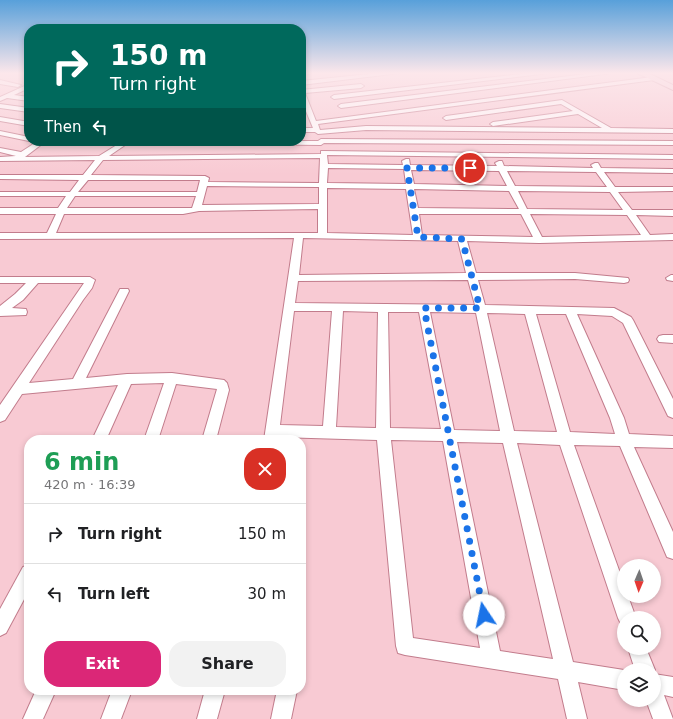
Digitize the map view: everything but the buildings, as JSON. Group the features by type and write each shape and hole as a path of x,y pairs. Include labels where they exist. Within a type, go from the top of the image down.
{"street":[{"path":"4,107 24,109"},
{"path":"340,107 348,129"},
{"path":"437,107 453,129"},
{"path":"306,128 314,124 345,118 440,107"},
{"path":"446,118 529,107"},
{"path":"570,107 609,130"},
{"path":"518,108 534,117 551,130"},
{"path":"306,110 314,124 324,154 322,184 322,236"},
{"path":"416,110 422,123"},
{"path":"463,130 534,117 579,112"},
{"path":"390,113 402,129 418,237"},
{"path":"557,114 580,130"},
{"path":"367,116 376,128"},
{"path":"0,119 24,123"},
{"path":"314,124 348,129 402,129 422,123 463,130 673,131"},
{"path":"567,130 588,155 647,237"},
{"path":"650,131 673,156"},
{"path":"0,133 24,138"},
{"path":"306,142 673,143"},
{"path":"491,143 502,169 539,240"},
{"path":"19,156 34,146"},
{"path":"50,236 61,211 72,194 101,158 118,146"},
{"path":"197,208 200,194 219,146"},
{"path":"0,150 19,156"},
{"path":"0,177 86,177 208,172 324,154 406,153 673,156"},
{"path":"0,159 19,156 101,158 208,172 322,184 613,190 673,189"},
{"path":"323,166 673,171"},
{"path":"0,194 200,194"},
{"path":"0,211 183,211 194,210 197,208 323,206"},
{"path":"413,211 673,213"},
{"path":"300,235 272,435 330,432 673,442"},
{"path":"0,236 300,235 539,240 673,237"},
{"path":"462,239 473,277 508,437 577,719"},
{"path":"294,278 341,276 575,276 624,280"},
{"path":"0,280 90,280 88,286 0,416"},
{"path":"0,312 19,298 35,280"},
{"path":"77,384 124,291"},
{"path":"290,306 480,308 614,312 628,320 673,412"},
{"path":"330,432 338,307"},
{"path":"383,307 383,434 406,646 617,679"},
{"path":"424,308 492,660"},
{"path":"529,309 565,438 625,611"},
{"path":"570,310 617,418 624,440 673,551"},
{"path":"0,312 22,312"},
{"path":"18,389 127,379 172,378 220,384 223,387 210,435"},
{"path":"153,435 172,378"},
{"path":"101,435 127,379"},
{"path":"0,627 24,582"},
{"path":"661,685 673,687"},
{"path":"33,719 44,695"},
{"path":"111,719 120,695"},
{"path":"207,719 214,695"},
{"path":"281,719 286,695"},
{"path":"658,707 663,719"}],"route":[{"path":"470,168 407,168 418,237 462,239 480,308 424,308 484,615"}]}
